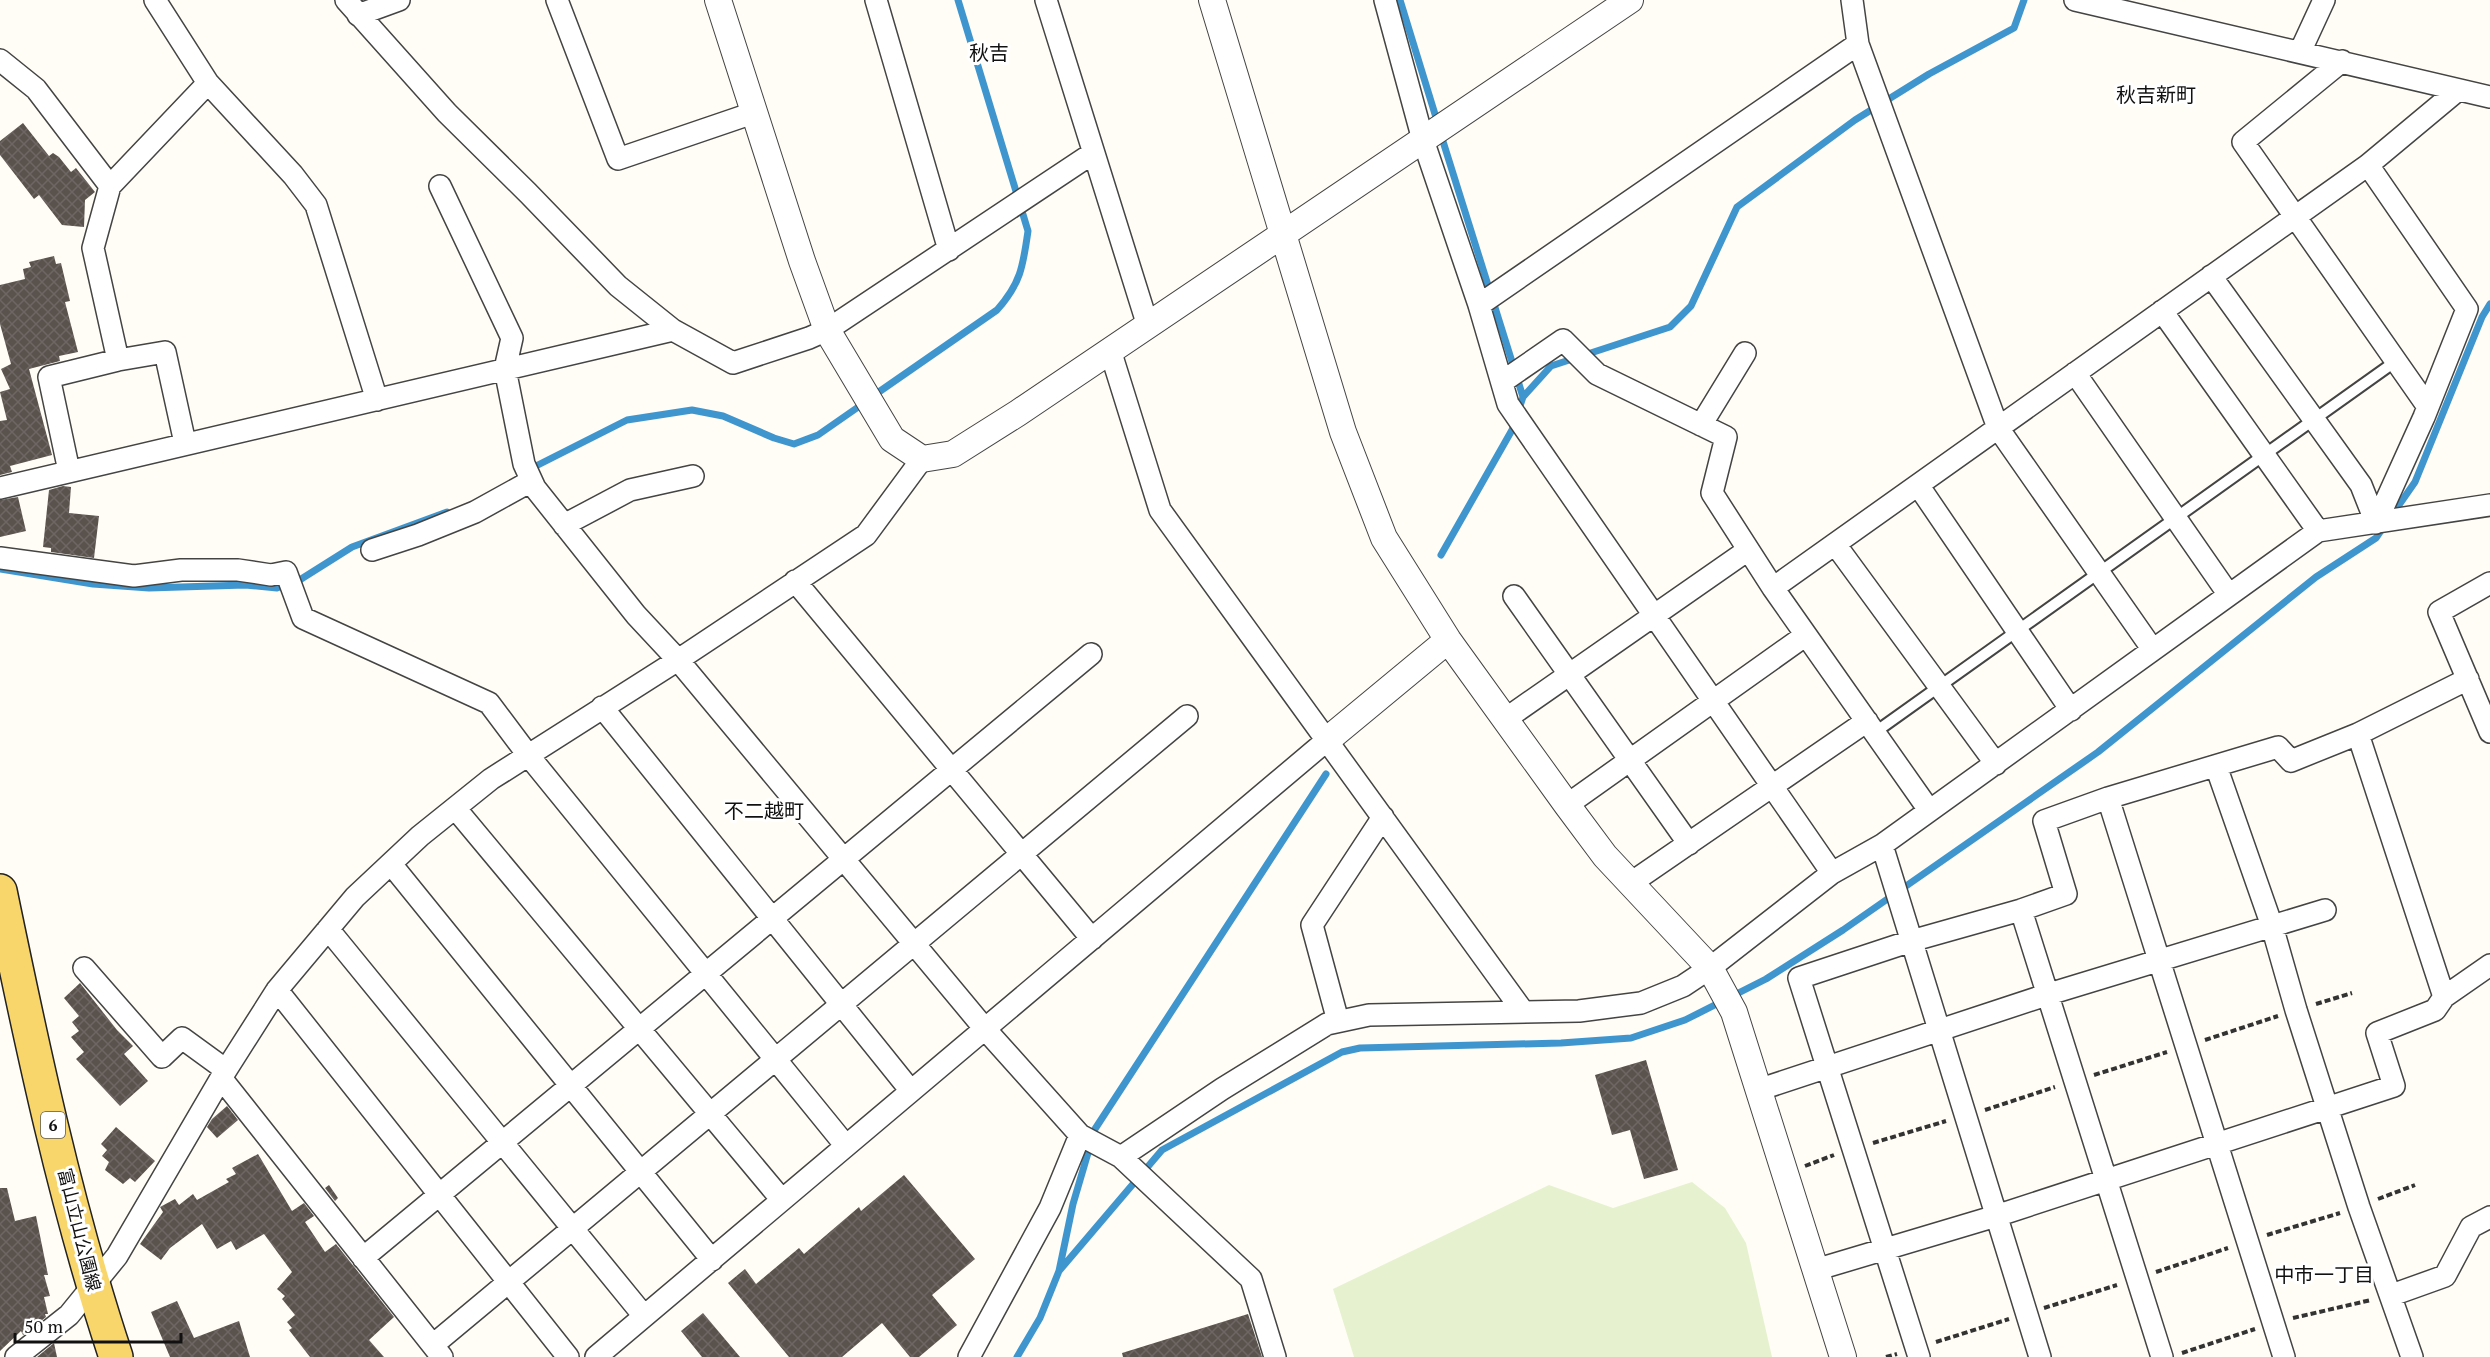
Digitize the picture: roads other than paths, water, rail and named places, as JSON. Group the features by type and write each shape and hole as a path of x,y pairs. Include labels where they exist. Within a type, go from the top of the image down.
{"main road":[{"name":"富山立山公園線","path":"0,891 28,1025 93,1288 116,1357"}],"street":[{"path":"155,0 208,83 293,175 316,205 377,400"},
{"path":"352,8 399,0"},
{"path":"557,0 618,159 753,113"},
{"path":"718,0 753,113 827,330 892,439 922,459 953,454 1148,326 1630,0"},
{"path":"876,0 949,250"},
{"path":"1046,0 1148,326"},
{"path":"1212,0 1343,432 1384,538 1448,640 1605,856 1710,968 1734,1012 1843,1357"},
{"path":"1385,0 1423,140 1479,306 1508,404 1832,873"},
{"path":"1851,0 1858,44 1998,428 2153,650"},
{"path":"2075,0 2490,97"},
{"path":"2300,52 2324,0"},
{"path":"352,8 447,113 618,286 673,330 733,363 809,339 827,330 1093,153"},
{"path":"1479,306 1858,44"},
{"path":"0,60 36,89 110,186"},
{"path":"2342,61 2243,142 2428,407"},
{"path":"118,360 93,248 110,186 208,83"},
{"path":"1773,588 2368,165 2458,90"},
{"path":"2368,165 2467,309 2428,407 2376,522"},
{"path":"440,186 512,338 505,369 528,473 564,525 636,615 678,660 985,1029 1080,1135 1121,1157 1251,1279 1275,1357"},
{"path":"2211,276 2361,485 2376,522"},
{"path":"2162,311 2318,531"},
{"path":"0,488 673,330"},
{"path":"1502,382 1563,340 1597,374 1726,437 1712,493 1773,588 1929,810"},
{"path":"1110,350 1160,510 1522,1010"},
{"path":"69,471 49,377 118,360 165,352 185,443"},
{"path":"1701,425 1745,353"},
{"path":"2076,373 2229,595"},
{"path":"15,1357 69,1316 117,1256 223,1074 277,990 355,897 491,779 602,706 678,660 866,535 922,459"},
{"path":"372,550 418,535 475,512 528,473"},
{"path":"564,525 630,490 693,476"},
{"path":"1918,485 2071,710"},
{"path":"1121,1157 1222,1089 1327,1024 1369,1015 1522,1010 1579,1011 1641,1003 1683,986 1710,968 1832,873 1882,845 2318,531 2490,505"},
{"path":"1835,544 1996,764"},
{"path":"1504,720 1748,550"},
{"path":"0,558 134,576 181,570 238,570 271,575 286,572 303,618 489,703 528,755 846,1146"},
{"path":"795,581 1092,939"},
{"path":"2490,584 2439,612 2490,732"},
{"path":"1514,596 1689,844"},
{"path":"1567,805 1806,635"},
{"path":"596,1357 1448,640"},
{"path":"363,1258 1091,654"},
{"path":"1919,1357 1799,978 2066,894 2044,821 2108,798 2278,747 2291,761 2358,734 2468,679"},
{"path":"602,706 911,1091"},
{"path":"84,968 162,1057 182,1038 223,1074 437,1351 508,1282 1187,716"},
{"path":"1631,884 1772,786 1870,727"},
{"path":"2358,734 2444,998"},
{"path":"2216,766 2272,926 2359,1207 2392,1294 2412,1357"},
{"path":"2108,798 2284,1357"},
{"path":"455,808 782,1200"},
{"path":"1338,1022 1312,925 1383,817"},
{"path":"1882,845 2040,1357"},
{"path":"391,864 712,1260"},
{"path":"2021,910 2162,1357"},
{"path":"1758,1090 2049,994 2325,910"},
{"path":"328,929 644,1317"},
{"path":"1815,1270 1996,1216 2394,1086 2377,1033 2434,1010 2444,998 2490,965"},
{"path":"277,990 568,1357"},
{"path":"969,1357 1050,1208 1080,1135"},
{"path":"2392,1294 2445,1276 2471,1227 2490,1217"}],"lane":[{"path":"1870,727 1939,687 2396,361"}],"waterway":[{"path":"873,396 997,310 1020,274 1028,231 958,0"},
{"path":"1400,0 1438,124"},
{"path":"1523,397 1551,366 1670,327 1691,306 1737,207 1855,120 1929,74 2014,28 2024,0"},
{"path":"1441,135 1523,397 1512,430 1441,555"},
{"path":"2392,515 2415,482 2482,317 2490,304"},
{"path":"528,470 627,420 692,410 723,416 794,444 818,435 864,403"},
{"path":"0,569 93,584 149,588 245,585 277,588 298,581 352,547 447,512"},
{"path":"1059,1271 1162,1150 1342,1052 1360,1048 1561,1043 1631,1038 1685,1020 1766,979 1843,930 2098,752 2316,577 2376,538 2384,526"},
{"path":"1017,1357 1040,1318 1059,1271 1073,1204 1095,1129 1326,774"}],"district":[{"name":"秋吉","path":"989,53"},
{"name":"秋吉新町","path":"2156,95"},
{"name":"不二越町","path":"764,811"},
{"name":"中市一丁目","path":"2324,1275"}]}
